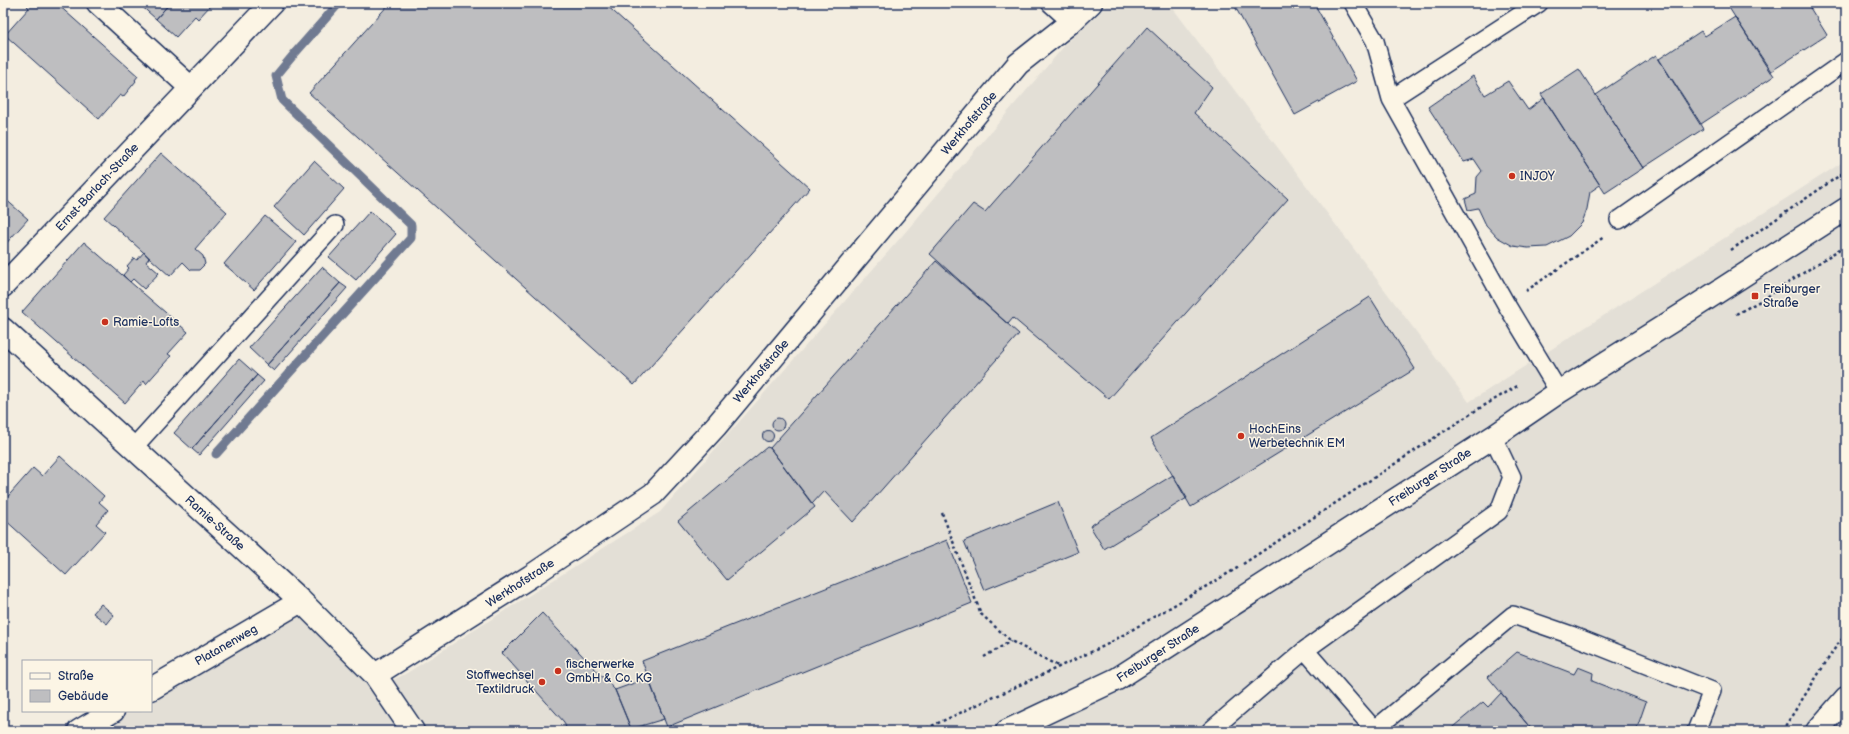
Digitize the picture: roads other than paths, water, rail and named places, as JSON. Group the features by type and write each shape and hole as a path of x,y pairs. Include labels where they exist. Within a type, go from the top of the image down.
{"street":[{"path":"98,3 191,88"},
{"name":"Ernst-Barlach-Straße","path":"3,286 272,3"},
{"name":"Werkhofstraße","path":"375,675 531,576 653,494 716,426 1018,64 1071,22 1091,3"},
{"name":"Freiburger Straße","path":"1007,731 1117,680 1559,392 1715,294 1846,209"},
{"name":"Ramie-Straße","path":"3,328 301,601 375,675 413,731"},
{"name":"Platanenweg","path":"152,688 301,601"},
{"path":"1817,731 1846,698"},
{"path":"79,731 111,712"}],"lane":[{"path":"1050,3 1071,22"},
{"path":"1353,3 1375,41 1391,99 1506,304 1559,392"},
{"path":"1391,99 1539,3"},
{"path":"1619,220 1846,61"},
{"path":"133,448 335,225"},
{"path":"1210,731 1305,650 1499,511 1512,477 1492,437"},
{"path":"1305,650 1372,727 1379,726 1513,615 1571,635 1712,691 1696,731"}],"waterway":[{"path":"216,454 411,238 411,225 282,100 276,76 339,3"}],"place":[{"name":"INJOY","path":"1512,176"},
{"name":"Freiburger Straße","path":"1755,296"},
{"name":"Ramie-Lofts","path":"105,322"},
{"name":"HochEins Werbetechnik EM","path":"1241,436"},
{"name":"fischerwerke GmbH & Co. KG","path":"558,671"},
{"name":"Stoffwechsel Textildruck","path":"542,682"}]}
